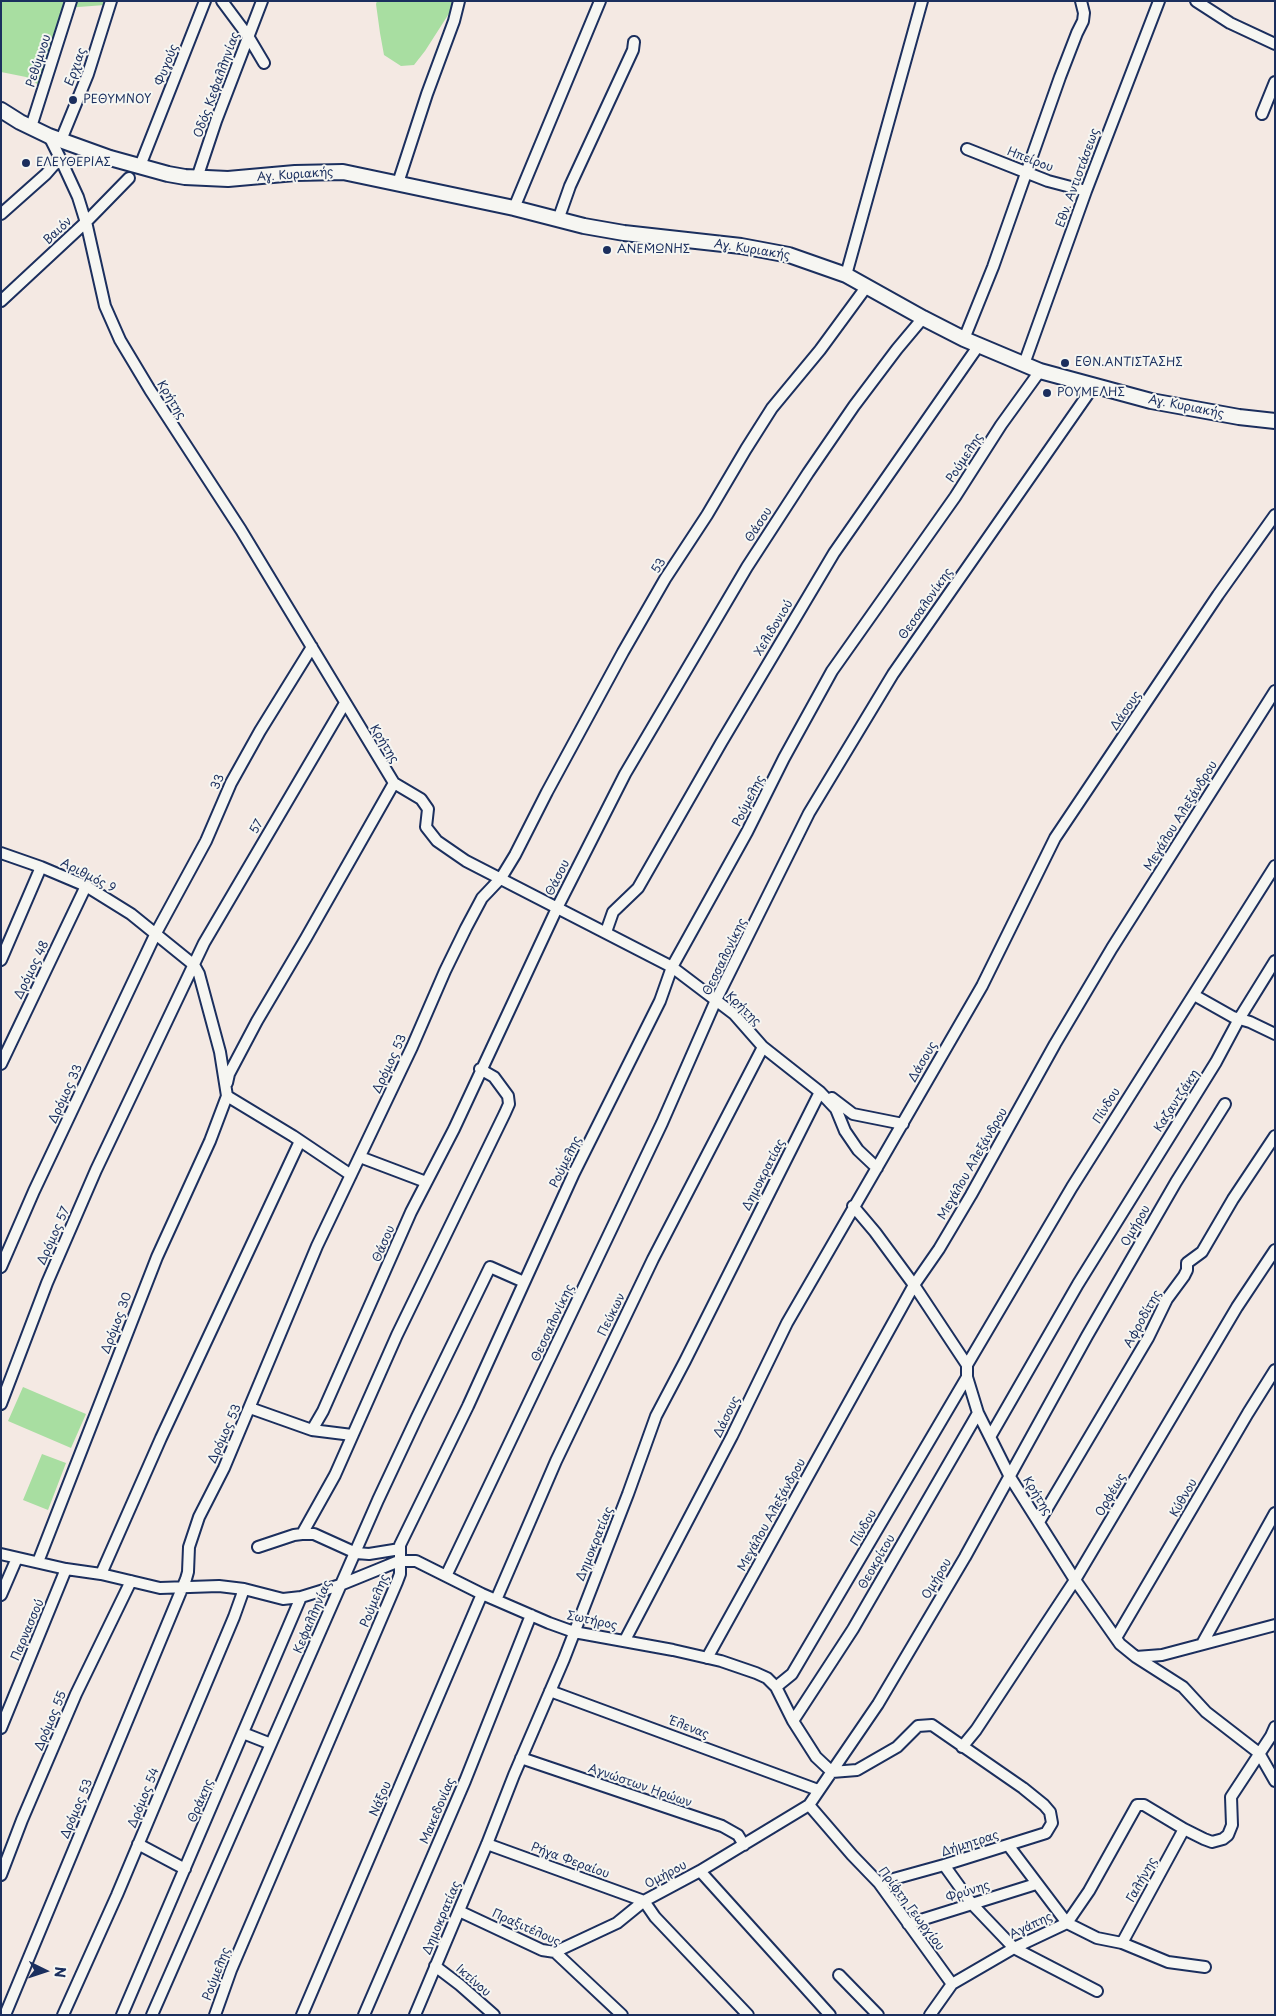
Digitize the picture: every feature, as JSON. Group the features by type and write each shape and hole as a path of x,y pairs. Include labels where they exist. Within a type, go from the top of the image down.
{"street":[{"name":"Ρεθύμνου","path":"31,128 70,1"},
{"name":"Ερχιας","path":"55,138 88,74 111,1"},
{"name":"Φυγούς","path":"140,166 206,1"},
{"path":"222,1 248,36 264,63"},
{"name":"Οδός Κεφαλληνίας","path":"197,178 262,1"},
{"path":"398,183 427,94 454,21 459,1"},
{"path":"514,208 600,1"},
{"path":"846,275 922,1"},
{"path":"964,338 993,266 1060,77 1083,21 1084,13 1081,1"},
{"name":"Εθν. Αντιστάσεως","path":"1024,364 1086,190 1159,1"},
{"path":"1196,1 1230,23 1275,44"},
{"path":"558,220 570,186 633,50 634,42"},
{"path":"1262,114 1275,82"},
{"name":"Αγ. Κυριακής","path":"1,110 31,128 55,138 110,158 168,174 197,178 244,179 343,172 624,233 741,246 807,260 846,275 964,338 1040,371 1093,387 1151,401 1238,417 1275,421"},
{"name":"Κρήτης","path":"55,138 60,158 78,197 86,222 105,306 120,340 150,390 241,530 394,783 421,799 428,809 426,827 437,841 466,861 558,906 672,967 734,1014 763,1047 820,1092 836,1109 845,1132 858,1150 877,1168"},
{"name":"Ηπείρου","path":"967,149 1048,181 1086,190"},
{"path":"1,214 46,174 60,158"},
{"name":"Βαιόν","path":"1,301 86,222 129,178"},
{"name":"53","path":"501,878 623,652 665,579 707,516 772,408 820,350 867,286"},
{"name":"Θάσου","path":"312,1430 342,1371 411,1212 454,1128 558,906 625,774 747,567 854,406 897,349 924,318"},
{"name":"Χελιδονιού","path":"606,932 613,912 638,888 721,742 834,553 979,345"},
{"name":"Ρούμελης","path":"215,2015 231,1970 397,1582 400,1574 400,1545 468,1406 574,1173 660,1001 672,967 747,832 792,743 832,671 902,569 955,497 1001,425 1040,371"},
{"name":"Θεσσαλονίκης","path":"446,1576 662,1122 716,1000 809,813 893,674 1093,387"},
{"name":"Δάσους","path":"626,1640 728,1444 787,1323 982,986 1055,838 1218,595 1275,515"},
{"name":"33","path":"156,933 206,841 231,783 260,731 312,647"},
{"name":"Μεγάλου Αλεξάνδρου","path":"707,1658 914,1285 939,1249 971,1195 1055,1044 1112,948 1275,691"},
{"name":"57","path":"139,1081 204,943 345,703"},
{"name":"Δρόμος 30","path":"38,1562 157,1257 210,1141 227,1092 229,1074 257,1021 394,783"},
{"name":"Αριθμός 9","path":"1,853 86,886 131,914 194,965"},
{"name":"Πίνδου","path":"967,1365 1139,1078 1275,866"},
{"path":"1,960 41,867"},
{"name":"Δρόμος 53","path":"5,2015 182,1588 188,1572 189,1547 199,1517 224,1468 317,1246 412,1047 466,928 482,898 501,878"},
{"name":"Δρόμος 48","path":"1,1064 86,886"},
{"name":"Δρόμος 33","path":"1,1267 34,1192 156,933"},
{"name":"Καζαντζάκη","path":"990,1437 1078,1284 1174,1126 1216,1062 1239,1019 1275,961"},
{"path":"194,965 199,974 220,1052 227,1092 351,1175"},
{"path":"1194,995 1239,1019 1275,1034"},
{"name":"Πεύκων","path":"496,1600 556,1461 645,1276 763,1047"},
{"path":"302,1534 335,1475 396,1335 509,1104 508,1096 502,1086 494,1077 480,1070"},
{"name":"Δρόμος 57","path":"1,1404 47,1283 96,1170 139,1081"},
{"path":"820,1092 836,1100 853,1114 903,1124"},
{"name":"Δημοκρατίας","path":"415,2015 574,1632 628,1494 656,1416 820,1092"},
{"name":"Ομήρου","path":"555,1952 617,1923 644,1901 700,1872 809,1804 878,1704 1010,1477 1092,1327 1176,1182 1224,1104"},
{"name":"Αφροδίτης","path":"1039,1522 1156,1325 1168,1299 1184,1276 1187,1270 1187,1263 1202,1252 1233,1199 1275,1136"},
{"path":"101,1574 161,1438 300,1141"},
{"path":"360,1157 426,1182"},
{"name":"Κρήτης","path":"853,1206 875,1232 914,1285 967,1365 968,1377 978,1413 1010,1477 1075,1580 1116,1638 1136,1657 1182,1687 1206,1712 1259,1753"},
{"name":"Ορφέως","path":"962,1747 976,1730 1075,1580 1237,1307 1275,1250"},
{"name":"Κεφαλληνίας","path":"152,2015 340,1585 417,1416 490,1268 524,1282"},
{"name":"Κύθνου","path":"1116,1638 1275,1370"},
{"name":"Πίνδου","path":"776,1687 786,1681 792,1674 968,1377"},
{"path":"250,1408 312,1430 352,1435"},
{"name":"Θεοκρίτου","path":"793,1722 853,1629 978,1413"},
{"path":"1202,1644 1275,1513"},
{"path":"258,1547 294,1534 314,1534 356,1553 369,1554 400,1549"},
{"path":"1,1554 160,1588 219,1586 244,1589 283,1599 301,1597 340,1585 399,1561"},
{"path":"1,1595 17,1558"},
{"name":"Σωτήρος","path":"399,1561 416,1561 482,1594 574,1632 626,1640 707,1658 756,1672 767,1678 776,1687 793,1722 816,1757 832,1772"},
{"name":"Παρνασσού","path":"1,1728 66,1569"},
{"name":"Δρόμος 55","path":"1,1875 22,1820 76,1694 131,1581"},
{"name":"Δρόμος 54","path":"63,2015 118,1895 244,1589"},
{"name":"Νάξου","path":"302,2015 482,1594"},
{"name":"Θράκης","path":"122,2015 301,1597"},
{"name":"Μακεδονίας","path":"364,2015 465,1781 531,1615"},
{"path":"1136,1657 1162,1655 1275,1625"},
{"name":"Έλενας","path":"550,1691 818,1790"},
{"path":"832,1772 857,1770 897,1747 918,1726 932,1725 962,1747"},
{"path":"243,1733 271,1744"},
{"path":"1184,1829 1212,1842 1223,1839 1228,1835 1232,1824 1230,1797 1273,1733"},
{"name":"Δήμητρας","path":"880,1883 944,1866 1046,1833 1052,1823 1050,1812 1044,1805 1023,1788 962,1747"},
{"path":"1259,1753 1275,1781"},
{"name":"Αγνώστων Ηρώων","path":"522,1758 722,1826 738,1835 744,1845"},
{"name":"Πρίφτη Γεωργίου","path":"809,1804 852,1855 880,1883 952,1984"},
{"name":"Αγάπης","path":"930,2015 952,1984 1014,1948 1067,1923 1089,1891 1137,1805 1144,1805 1184,1829"},
{"name":"Γαλήνης","path":"1122,1943 1184,1829"},
{"path":"138,1844 185,1869"},
{"name":"Ρήγα Φεραίου","path":"487,1844 644,1901"},
{"path":"1008,1845 1067,1923 1097,1938 1122,1943 1168,1962 1205,1967"},
{"path":"944,1866 972,1904 1014,1948 1096,1991"},
{"path":"700,1872 830,2015"},
{"name":"Φρύνης","path":"908,1924 1036,1884"},
{"path":"644,1901 654,1917 748,2015"},
{"name":"Πραξιτέλους","path":"459,1911 542,1950 555,1952 619,2014"},
{"name":"Ικτίνου","path":"435,1966 494,2015"},
{"path":"838,1975 878,2015"}],"green space":[{"path":"1,1 106,1 105,5 65,8 39,85 26,77 1,72"},
{"path":"377,1 453,1 450,12 414,65 401,66 384,55"},
{"path":"23,1387 86,1414 71,1448 8,1421"},
{"path":"42,1454 66,1463 48,1510 23,1500"}],"place":[{"name":"ΡΕΘΥΜΝΟΥ","path":"73,100"},
{"name":"ΕΛΕΥΘΕΡΙΑΣ","path":"26,163"},
{"name":"ΑΝΕΜΩΝΗΣ","path":"607,250"},
{"name":"ΕΘΝ.ΑΝΤΙΣΤΑΣΗΣ","path":"1065,363"},
{"name":"ΡΟΥΜΕΛΗΣ","path":"1047,393"}]}
